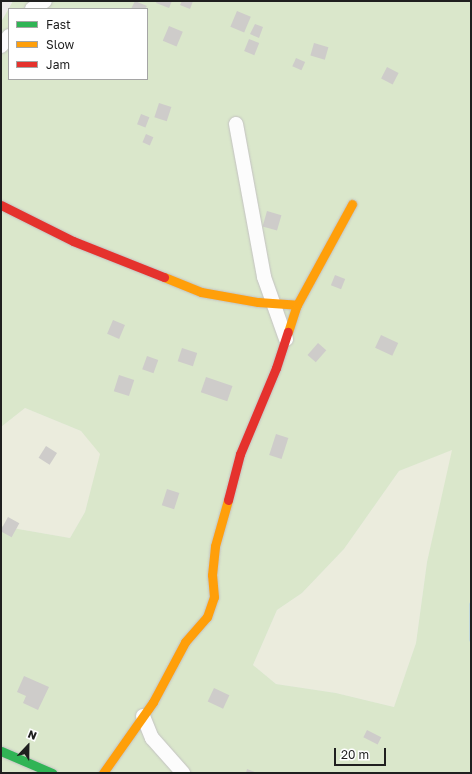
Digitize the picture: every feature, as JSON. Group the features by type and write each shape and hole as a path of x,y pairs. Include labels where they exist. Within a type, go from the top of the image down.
{"street":[{"path":"34,8 45,1"},
{"path":"1,46 8,37"},
{"path":"236,124 252,218 271,303 286,339"},
{"path":"103,773 143,716 186,642 207,617 214,597 212,575 215,546 240,454 286,339 297,304 352,204"},
{"path":"1,206 73,241 201,292 271,303 297,304"},
{"path":"143,716 152,738 183,773"},
{"path":"1,751 52,773"}],"shaded area":[{"path":"25,408 81,431 101,454 85,512 70,538 1,526 1,427"},
{"path":"453,449 427,562 416,643 394,707 336,693 276,684 253,665 277,610 302,593 344,549 399,471"}],"green space":[{"path":"13,1 471,1 471,773 1,773 1,526 70,538 85,512 100,454 81,431 25,408 1,427 1,22 8,10 8,80 148,80 148,8 9,8","holes":["452,450 427,562 416,643 394,707 336,693 276,684 253,665 277,610 302,593 344,549 399,471"]}],"building":[{"path":"135,1 147,6 146,8 132,8"},
{"path":"157,1 172,1 169,8 156,3"},
{"path":"182,1 193,1 190,9 180,5"},
{"path":"237,11 251,17 244,33 230,27"},
{"path":"255,24 263,27 259,38 250,34"},
{"path":"169,26 183,32 177,47 163,41"},
{"path":"249,39 259,43 254,55 244,51"},
{"path":"314,43 328,47 325,60 310,55"},
{"path":"296,58 305,62 301,70 292,66"},
{"path":"387,67 399,73 393,84 381,79"},
{"path":"159,103 171,107 167,121 154,117"},
{"path":"141,114 149,117 145,127 137,124"},
{"path":"146,134 153,137 150,145 142,142"},
{"path":"267,211 281,215 277,231 263,226"},
{"path":"335,275 345,279 341,289 331,285"},
{"path":"113,320 125,325 119,339 107,334"},
{"path":"381,335 398,343 392,356 375,348"},
{"path":"318,343 326,350 316,362 308,355"},
{"path":"182,348 197,353 193,366 178,361"},
{"path":"147,356 158,360 153,373 142,369"},
{"path":"119,375 134,380 129,396 114,391"},
{"path":"206,377 232,386 227,401 201,392"},
{"path":"276,434 288,438 282,459 269,455"},
{"path":"46,446 57,453 50,465 39,458"},
{"path":"167,489 179,493 174,509 162,505"},
{"path":"8,517 19,523 12,537 1,531"},
{"path":"24,676 49,687 38,710 23,703 26,696 17,692"},
{"path":"214,688 229,695 223,709 208,702"},
{"path":"367,730 381,737 378,744 363,737"},
{"path":"247,769 257,773 246,773"}],"waterway":[{"path":"471,604 471,639"}],"traffic: fast":[{"path":"1,751 52,773"}],"traffic: slow":[{"path":"288,332 297,305 352,204"},
{"path":"164,277 201,292 258,302 297,305"},
{"path":"103,773 153,702 185,642 207,617 214,597 212,575 215,546 228,500"}],"traffic: jam":[{"path":"1,205 73,241 164,277"},
{"path":"228,500 240,454 276,368 288,332"}]}
